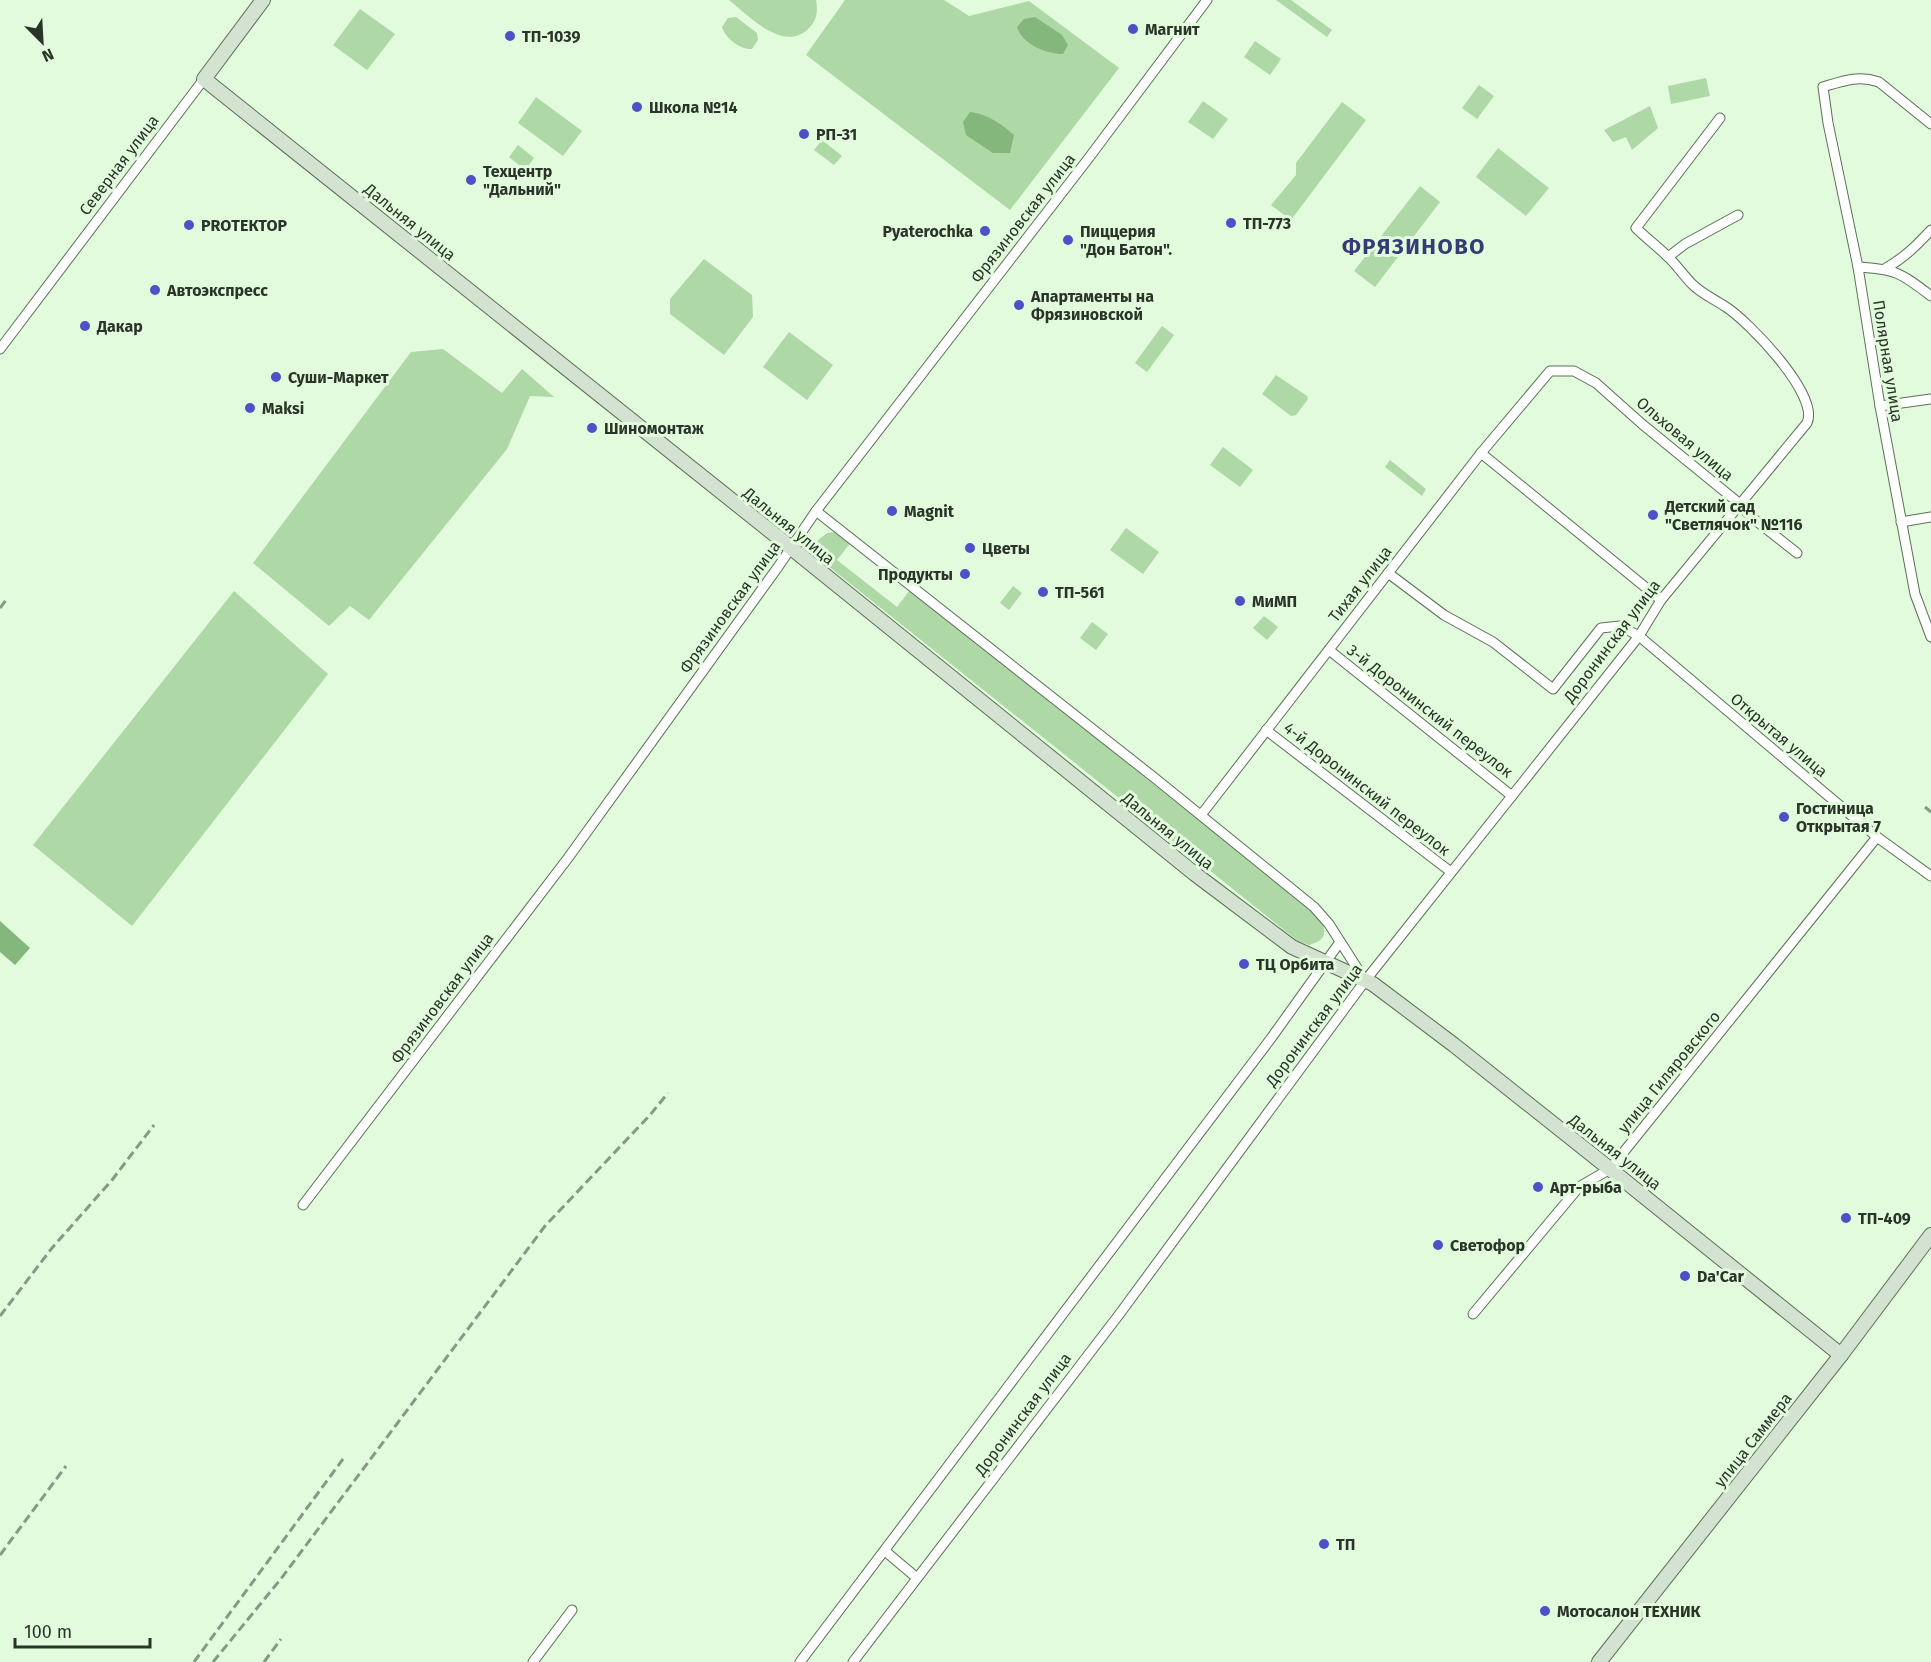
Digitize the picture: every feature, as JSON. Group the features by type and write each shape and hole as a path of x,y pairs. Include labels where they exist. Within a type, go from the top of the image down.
{"street":[{"name":"Северная улица","path":"0,349 263,0"},
{"name":"Фрязиновская улица","path":"303,1205 568,858 816,511 1088,159 1207,0"},
{"name":"Полярная улица","path":"1930,632 1915,594 1880,406 1858,267 1828,123 1823,87 1852,78 1871,79 1879,82 1931,124"},
{"name":"Дальняя улица","path":"204,80 791,548 1195,874 1292,947 1373,984 1454,1045 1841,1354"},
{"path":"1720,118 1636,228 1668,257 1685,244 1738,215"},
{"path":"1886,268 1905,256 1931,230"},
{"name":"Доронинская улица","path":"853,1662 1118,1316 1365,981 1639,636 1661,600 1802,430 1809,415 1806,401 1790,374 1750,328 1726,307 1704,295 1691,284 1668,257"},
{"path":"1858,267 1886,268 1904,275 1931,296"},
{"name":"Ольховая улица","path":"1547,375 1550,370 1574,371 1596,383 1740,504 1750,516 1797,553"},
{"name":"Тихая улица","path":"1201,815 1481,453 1547,375"},
{"path":"1880,406 1931,399"},
{"path":"1481,453 1661,600"},
{"name":"Дальняя улица","path":"816,511 1201,815 1318,911 1365,981"},
{"path":"1901,522 1931,517"},
{"path":"1388,573 1444,615 1493,642 1553,689 1601,628 1620,626 1639,636"},
{"name":"Открытая улица","path":"1639,636 1877,837 1931,876"},
{"name":"3-й Доронинский переулок","path":"1329,650 1512,796"},
{"name":"4-й Доронинский переулок","path":"1266,730 1451,872"},
{"name":"улица Гиляровского","path":"1473,1314 1579,1187 1610,1169 1877,837"},
{"path":"800,1662 1272,1037 1340,942"},
{"name":"улица Саммера","path":"1599,1662 1841,1354 1931,1235"},
{"path":"885,1551 918,1578"},
{"path":"533,1662 572,1610"}],"shaded area":[{"path":"729,0 816,0 817,7 810,27 800,35 790,37 768,30"},
{"path":"845,0 944,0 969,16 1029,1 1119,68 1010,210 806,55"},
{"path":"1276,0 1291,0 1332,30 1327,37"},
{"path":"360,9 395,34 367,70 333,45"},
{"path":"736,17 757,33 758,40 752,49 738,45 730,39 722,27 728,18"},
{"path":"1035,17 1062,35 1068,45 1063,54 1036,47 1020,33 1017,27 1024,19"},
{"path":"1255,41 1281,59 1270,75 1244,57"},
{"path":"1706,78 1710,96 1671,104 1668,86"},
{"path":"1479,85 1494,96 1477,119 1462,108"},
{"path":"536,97 582,131 563,156 518,123"},
{"path":"1203,101 1228,119 1213,139 1188,122"},
{"path":"1342,102 1366,120 1291,220 1271,205 1296,175 1296,163"},
{"path":"1650,106 1658,128 1632,150 1626,137 1613,142 1604,130"},
{"path":"970,112 988,117 1014,135 1010,153 993,153 966,135 963,122"},
{"path":"822,140 842,156 834,165 814,150"},
{"path":"518,145 534,158 525,170 509,157"},
{"path":"1498,148 1549,188 1526,216 1476,177"},
{"path":"1420,186 1440,202 1375,287 1354,271"},
{"path":"704,259 752,295 753,317 724,355 670,314 670,299"},
{"path":"1162,326 1174,335 1147,372 1135,363"},
{"path":"789,332 833,365 807,400 763,367"},
{"path":"443,349 502,393 522,369 554,397 530,396 507,449 369,620 350,606 329,626 253,563 411,352"},
{"path":"1276,375 1307,396 1308,399 1296,415 1291,416 1262,394"},
{"path":"1223,447 1253,470 1240,487 1210,465"},
{"path":"1390,460 1426,489 1422,496 1385,467"},
{"path":"1126,528 1159,552 1143,574 1110,550"},
{"path":"835,532 851,542 837,560 897,607 910,590 1319,916 1324,930 1323,937 1309,945 1298,941 822,561 816,551 818,540 827,533"},
{"path":"1013,586 1022,593 1009,610 1000,603"},
{"path":"234,591 328,674 132,926 33,845"},
{"path":"1264,616 1278,627 1267,640 1253,628"},
{"path":"1092,622 1108,634 1096,650 1080,638"},
{"path":"0,921 30,948 15,965 0,952"}],"railway":[{"path":"0,608 6,600"},
{"path":"1925,807 1931,812"},
{"path":"213,1662 280,1580 545,1226 668,1093"},
{"path":"0,1316 52,1248 112,1180 154,1125"},
{"path":"194,1662 343,1459"},
{"path":"0,1555 66,1466"},
{"path":"264,1662 281,1639"}],"place":[{"name":"Магнит","path":"1133,29"},
{"name":"ТП-1039","path":"510,36"},
{"name":"Школа №14","path":"637,107"},
{"name":"РП-31","path":"804,134"},
{"name":"Техцентр \"Дальний\"","path":"471,180"},
{"name":"ТП-773","path":"1231,223"},
{"name":"PROТЕКТОР","path":"189,225"},
{"name":"Pyaterochka","path":"985,231"},
{"name":"Пиццерия \"Дон Батон\".","path":"1068,240"},
{"name":"Автоэкспресс","path":"155,290"},
{"name":"Апартаменты на Фрязиновской","path":"1019,305"},
{"name":"Дакар","path":"85,326"},
{"name":"Суши-Маркет","path":"276,377"},
{"name":"Maksi","path":"250,408"},
{"name":"Шиномонтаж","path":"592,428"},
{"name":"Magnit","path":"892,511"},
{"name":"Детский сад \"Светлячок\" №116","path":"1653,515"},
{"name":"Цветы","path":"970,548"},
{"name":"Продукты","path":"965,574"},
{"name":"ТП-561","path":"1043,592"},
{"name":"МиМП","path":"1240,601"},
{"name":"Гостиница Открытая 7","path":"1784,817"},
{"name":"ТЦ Орбита","path":"1244,964"},
{"name":"Арт-рыба","path":"1538,1187"},
{"name":"ТП-409","path":"1846,1218"},
{"name":"Светофор","path":"1438,1245"},
{"name":"Da'Car","path":"1685,1276"},
{"name":"ТП","path":"1324,1544"},
{"name":"Мотосалон ТЕХНИК","path":"1545,1611"}],"district":[{"name":"ФРЯЗИНОВО","path":"1414,246"}]}
